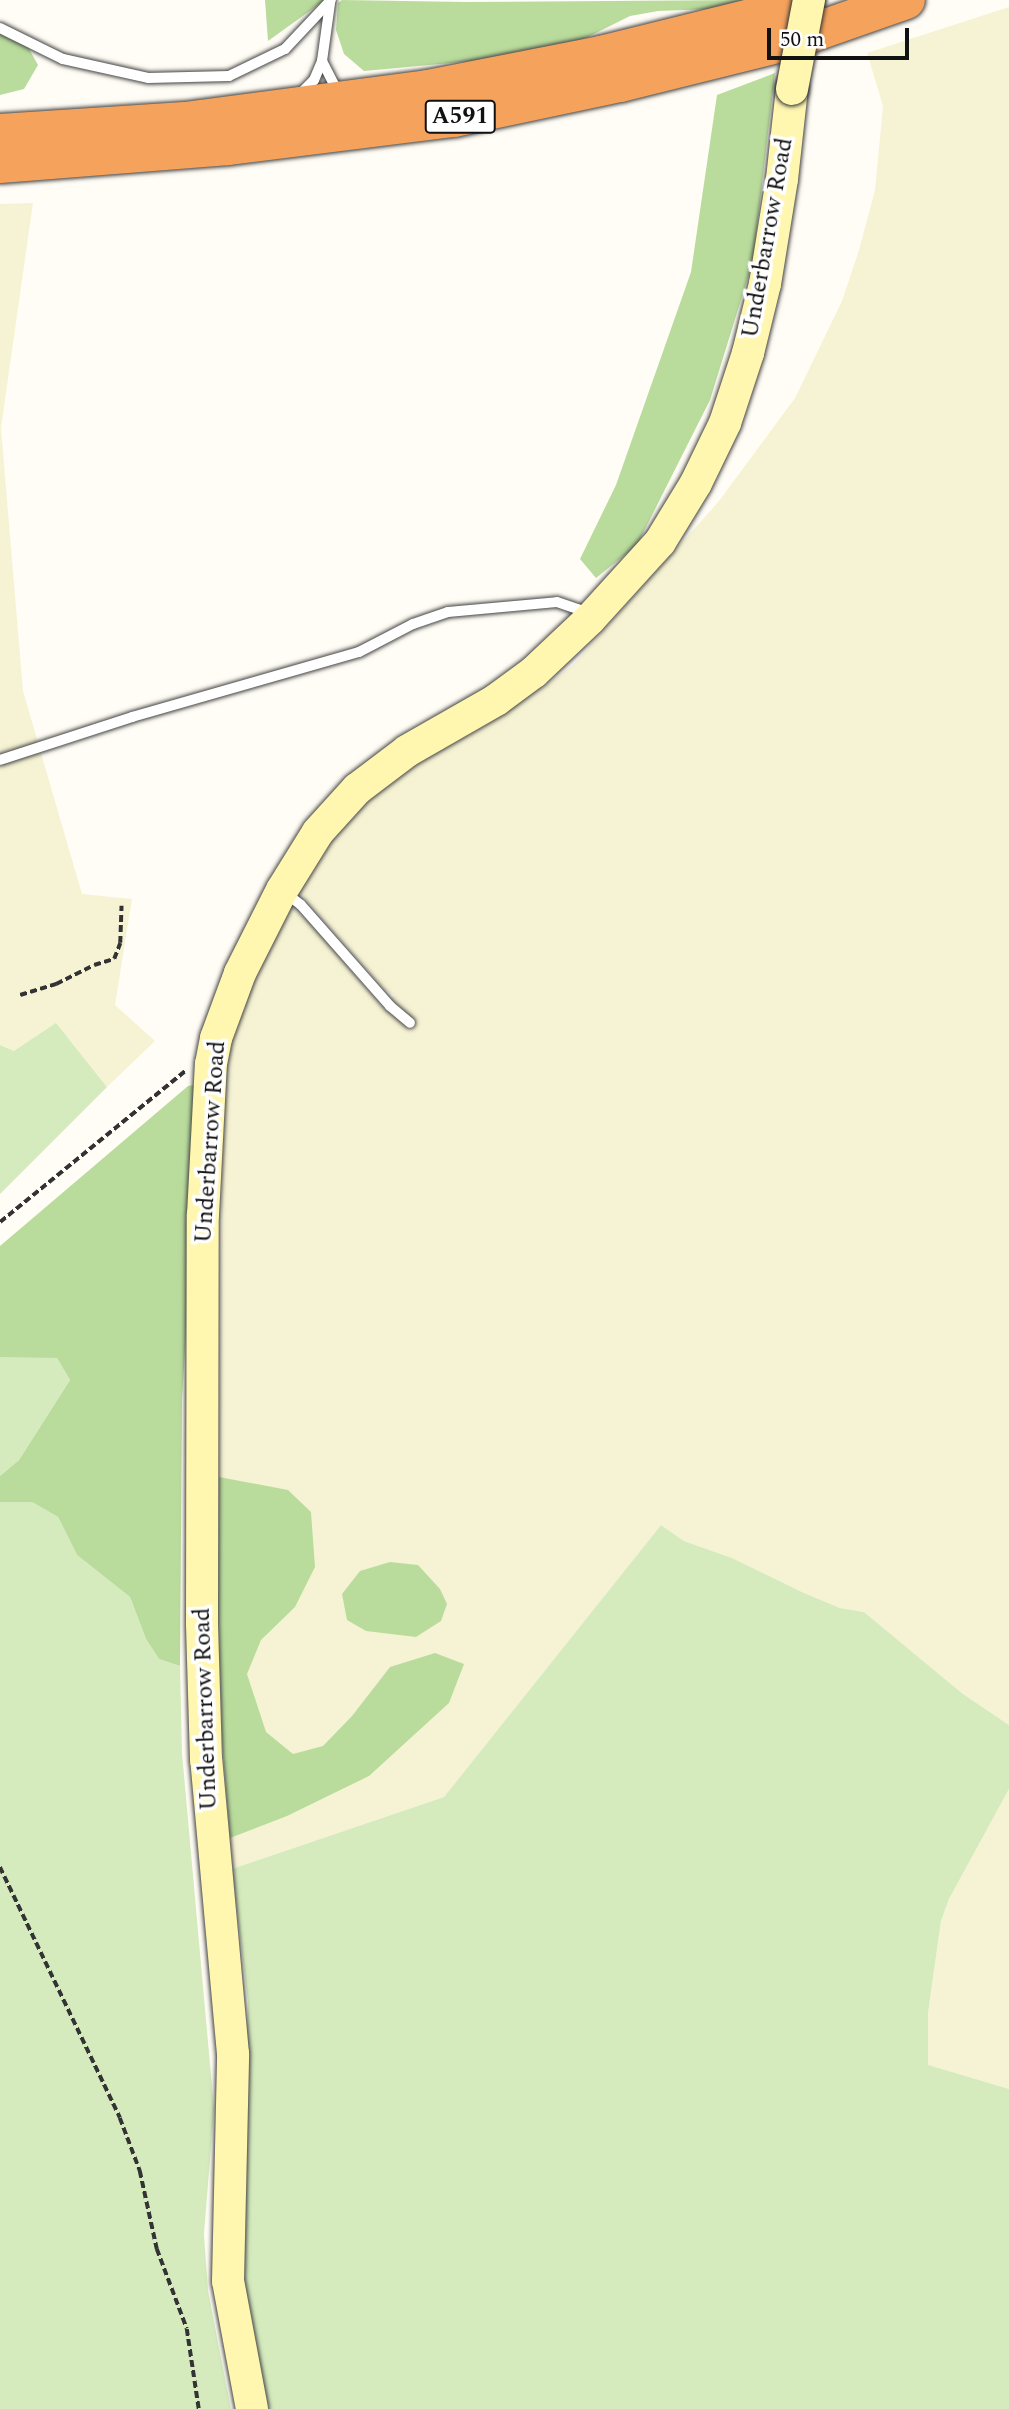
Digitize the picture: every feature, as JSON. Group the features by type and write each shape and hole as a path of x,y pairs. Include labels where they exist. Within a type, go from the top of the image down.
{"highway":[{"name":"A591","path":"0,133 185,121 428,89 601,55 771,13 807,0"},
{"name":"A591","path":"0,164 228,146 454,118 620,83 786,42 906,0"}],"street":[{"name":"Underbarrow Road","path":"252,2409 228,2281 233,2054 206,1760 202,1622 203,1228 211,1064 216,1038 240,973 282,890 318,832 357,789 407,751 496,700 525,679 590,620 660,542 696,483 726,423 748,353 765,284 807,0"}],"lane":[{"path":"0,28 63,58 148,78 229,76 285,49 331,0"},
{"path":"285,109 314,80 322,61 331,0"},
{"path":"322,61 334,85 358,99"},
{"path":"0,760 132,717 359,652 412,624 448,612 557,602 580,610 590,620"},
{"path":"282,890 301,905 390,1006 410,1023"}],"path":[{"path":"20,995 56,984 94,965 114,959 120,943 121,906"},
{"path":"0,1222 184,1071 211,1064"},
{"path":"0,1867 120,2118 140,2171 157,2249 187,2329 199,2409"}],"shaded area":[{"path":"1009,7 1009,1725 963,1694 864,1612 840,1608 804,1593 732,1558 684,1541 661,1525 444,1797 232,1869 222,1739 218,1603 223,1105 229,1034 287,904 308,921 385,1010 394,995 384,989 296,888 314,851 404,760 544,687 574,664 719,501 795,398 842,301 859,250 875,190 883,106 867,53"},
{"path":"33,203 1,428 23,691 82,894 132,899 115,1005 155,1041 107,1087 72,1043 14,1051 0,1045 0,204"},
{"path":"1009,1789 1009,2089 928,2066 928,2013 941,1921 949,1899"}],"green space":[{"path":"265,0 325,0 268,41"},
{"path":"342,0 748,0 711,9 658,11 630,16 578,42 538,55 364,71 344,54 336,30 338,3"},
{"path":"0,29 23,38 38,65 24,89 0,95"},
{"path":"775,73 753,261 710,400 637,545 596,578 580,559 616,485 691,272 717,95"},
{"path":"56,1023 107,1087 0,1194 0,1045 14,1051"},
{"path":"201,1084 182,1400 180,1666 159,1659 146,1639 130,1597 77,1555 58,1517 32,1502 0,1502 0,1476 19,1460 70,1380 57,1358 0,1357 0,1246 188,1086"},
{"path":"10,1355 57,1358 70,1380 19,1460 0,1476 0,1357"},
{"path":"219,1477 288,1490 311,1512 315,1567 295,1607 261,1640 247,1674 266,1732 293,1754 323,1746 352,1716 390,1667 435,1653 464,1664 449,1703 369,1776 287,1816 230,1838 222,1739 218,1603"},
{"path":"0,1502 32,1502 58,1517 77,1555 130,1597 146,1639 159,1659 180,1666 182,1753 214,2109 204,2234 208,2291 231,2409 0,2409"},
{"path":"661,1525 684,1541 732,1558 804,1593 840,1608 864,1612 963,1694 1009,1725 1009,1789 949,1899 941,1921 928,2013 928,2065 1009,2089 1009,2409 269,2409 246,2302 242,2265 248,2002 232,1869 444,1797"},
{"path":"390,1562 418,1565 440,1589 447,1604 441,1621 416,1637 366,1631 347,1620 342,1594 360,1571"}]}
